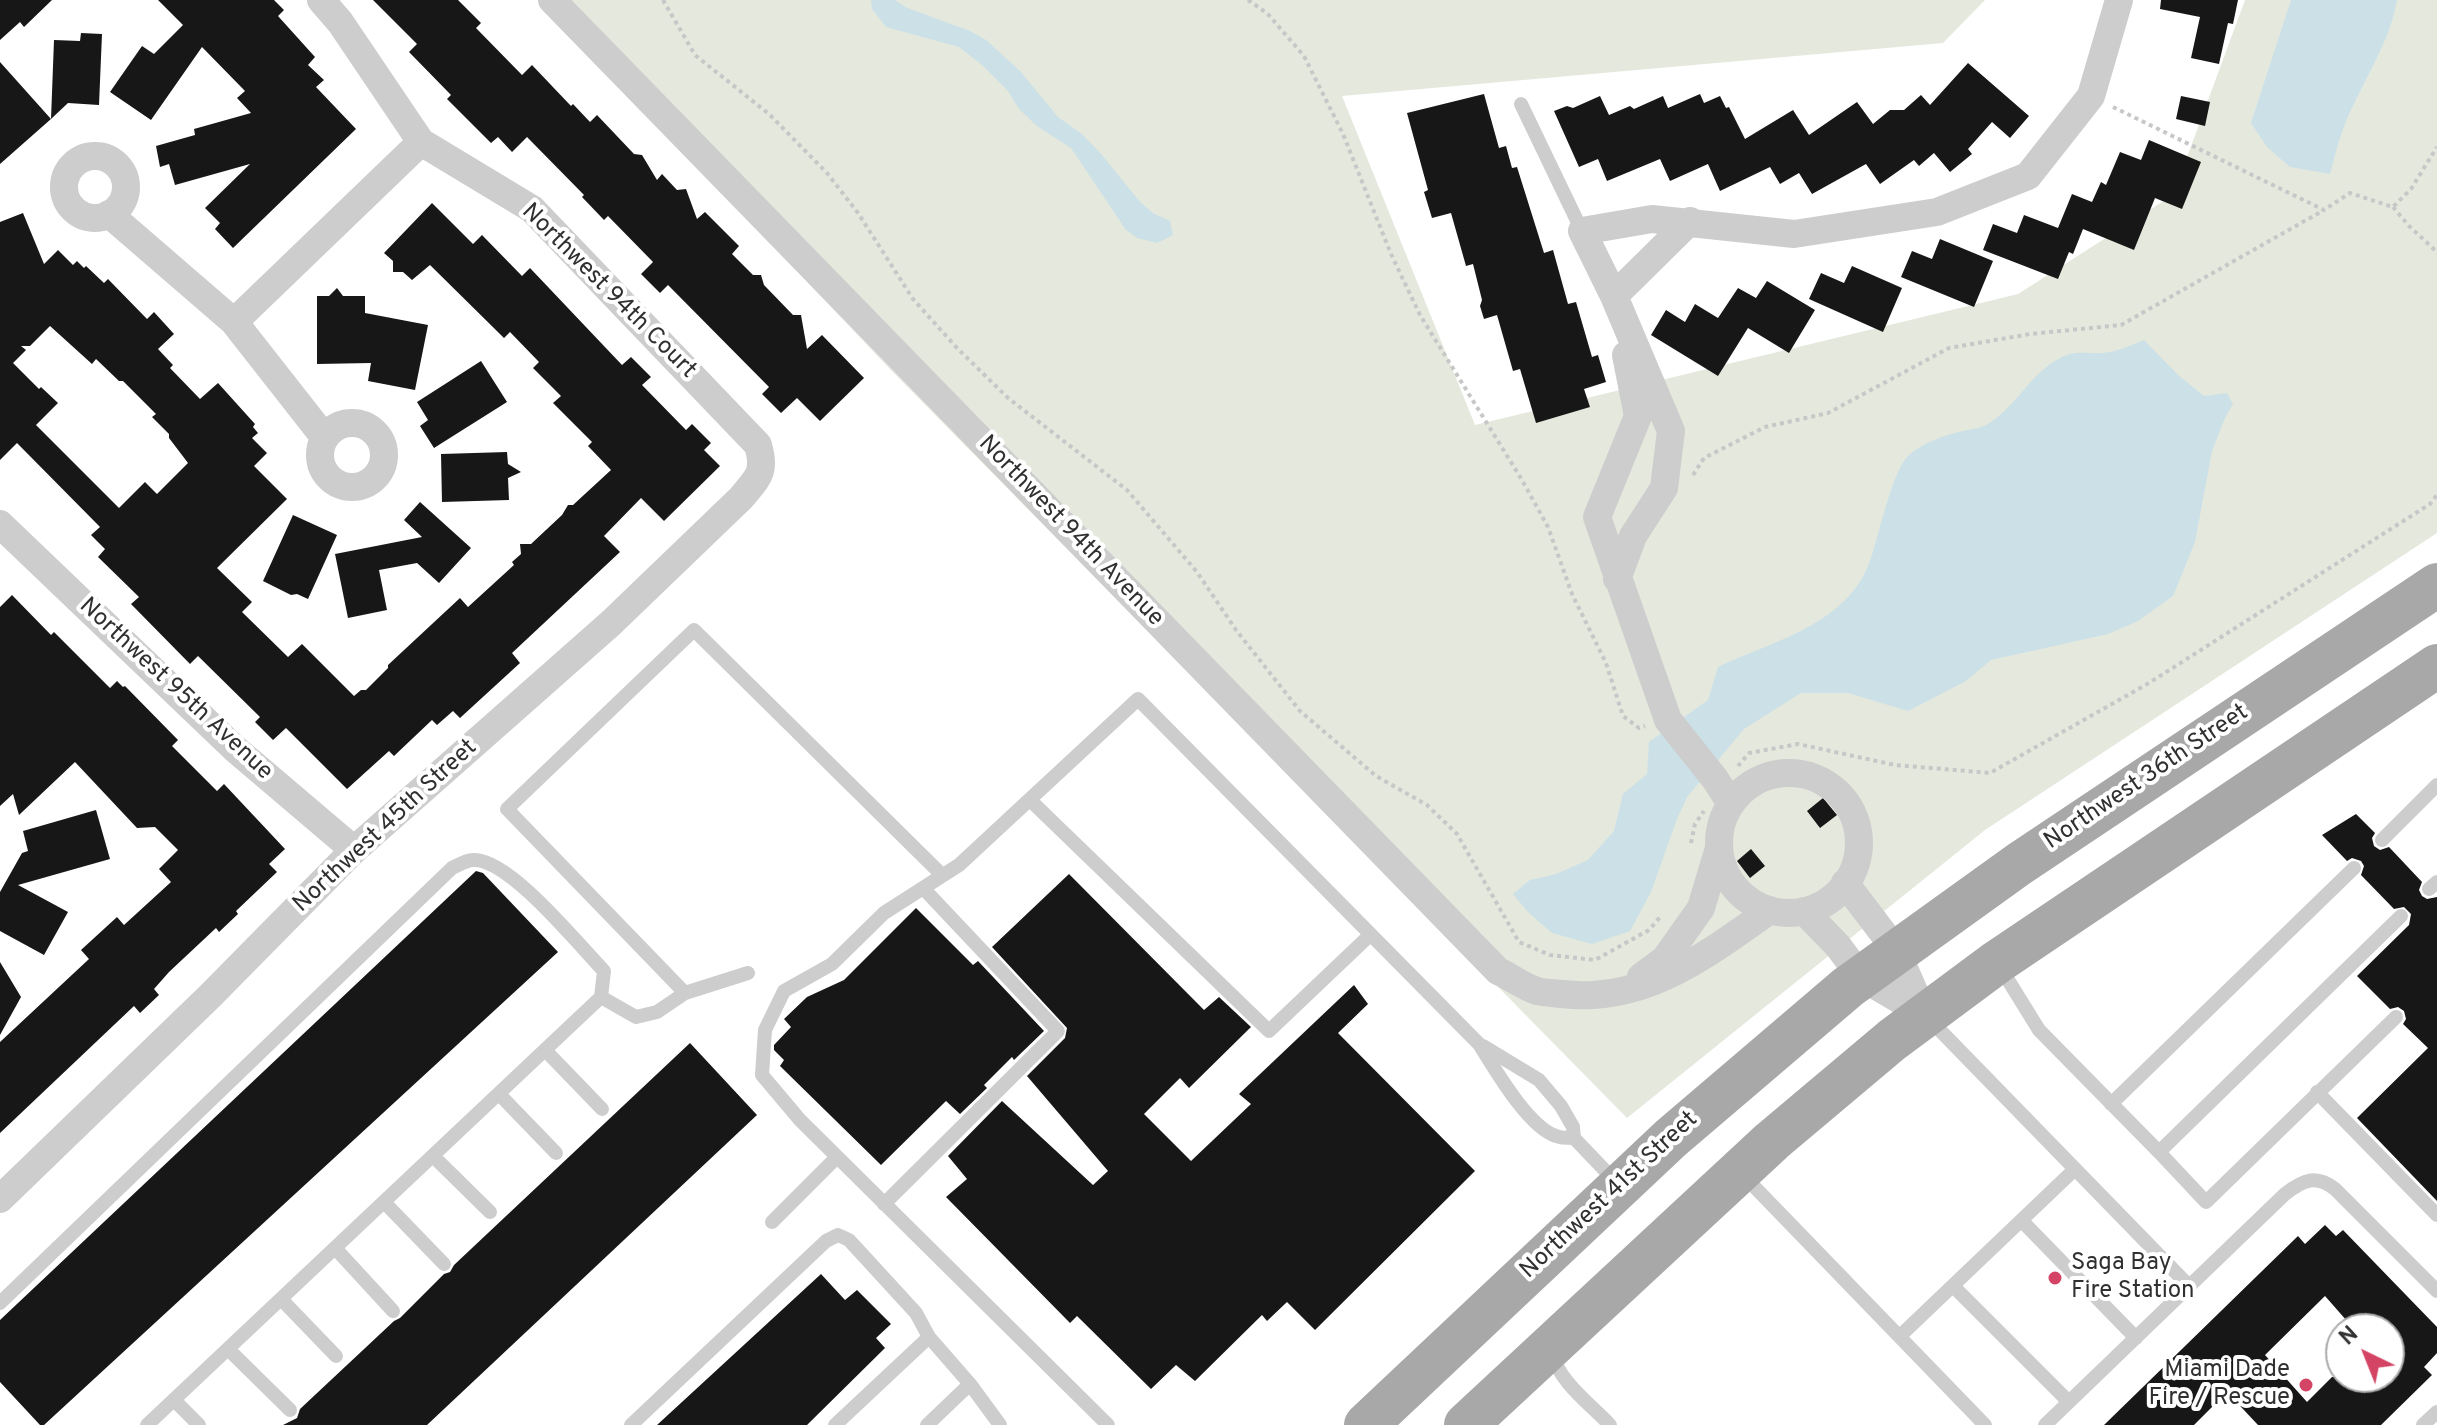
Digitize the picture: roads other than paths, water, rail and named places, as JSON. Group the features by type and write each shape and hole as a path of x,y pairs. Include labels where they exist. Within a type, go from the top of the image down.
{"main road":[{"name":"Northwest 36th Street","path":"1861,977 2019,864 2437,585"},
{"path":"1466,1425 1827,1092 1924,1014 2437,666"},
{"name":"Northwest 41st Street","path":"1366,1425 1399,1409 1619,1186 1735,1081 1861,977"},
{"path":"1619,1186 1667,1237"}],"street":[{"name":"Northwest 94th Court","path":"321,0 340,22 421,142 532,209 750,436 758,445 761,455"},
{"name":"Northwest 94th Avenue","path":"552,0 1498,971 1537,991 1578,996 1622,993 1666,977 1718,947 1770,910"},
{"path":"1617,579 1633,536 1664,488 1671,431 1614,296 1582,231 1652,219 1794,234 1937,212 2028,176 2091,96 2119,0"},
{"path":"234,322 421,142"},
{"path":"109,214 234,322 325,438"},
{"path":"1614,296 1690,221"},
{"path":"1614,296 1638,416 1597,517 1668,720 1722,790 1719,848 1701,908 1665,959 1622,993"},
{"name":"Northwest 45th Street","path":"0,1199 210,996 354,850 611,623 741,498 760,475 763,464 761,455"},
{"name":"Northwest 95th Avenue","path":"0,524 234,748 354,850"},
{"path":"1719,848 1725,870 1737,889 1755,904 1787,912 1804,911 1820,905 1839,892 1853,872 1859,850 1858,827 1849,805 1834,788 1813,777 1791,772 1768,776 1747,787 1722,790"},
{"path":"1845,883 1896,950 1924,1014"},
{"path":"1804,911 1838,946 1861,977 1924,1014"}],"lane":[{"path":"1521,104 1582,231"},
{"path":"685,993 507,809 694,630 942,875"},
{"path":"1108,1425 800,1120 762,1075 765,1030 784,991 832,964 884,913 959,865 1138,699 1479,1044 1515,1099 1544,1130 1557,1137 1574,1138"},
{"path":"2382,840 2437,785"},
{"path":"1031,801 1269,1031 1370,935"},
{"path":"0,1303 452,868 472,859 490,862 513,877 604,971 601,997 147,1425"},
{"path":"2111,1104 2354,868"},
{"path":"884,1204 1058,1031 923,888"},
{"path":"2159,1152 2401,916"},
{"path":"1997,962 2039,1030 2206,1202 2396,1017"},
{"path":"601,997 636,1017 657,1012 685,993 748,973"},
{"path":"1924,1014 2190,1287"},
{"path":"1479,1044 1539,1080 1561,1106 1573,1127 1574,1138 1619,1186"},
{"path":"545,1050 602,1109"},
{"path":"2317,1092 2437,1215"},
{"path":"499,1094 556,1153"},
{"path":"433,1156 490,1212"},
{"path":"772,1222 837,1157"},
{"path":"1900,1336 2074,1170"},
{"path":"1739,1171 1985,1425"},
{"path":"2045,1425 2300,1183 2320,1179 2335,1189 2437,1291"},
{"path":"384,1202 444,1264"},
{"path":"2022,1221 2136,1338"},
{"path":"631,1425 826,1241 838,1235 849,1240 916,1313 929,1337 1000,1425"},
{"path":"335,1248 393,1311"},
{"path":"1953,1286 2069,1402"},
{"path":"281,1299 336,1356"},
{"path":"835,1425 929,1337"},
{"path":"1550,1346 1559,1371 1610,1425"},
{"path":"228,1349 290,1410"},
{"path":"927,1425 970,1384"},
{"path":"174,1400 199,1425"},
{"path":"2423,1425 2437,1412"}],"water":[{"path":"871,0 895,0 986,40 1020,71 1058,117 1083,135 1140,202 1170,221 1173,235 1157,243 1137,238 1126,230 1071,148 1037,126 982,65 959,47 886,27 872,9"},
{"path":"2291,0 2397,0 2380,51 2342,132 2330,174 2290,167 2267,147 2251,123"},
{"path":"2144,340 2204,396 2227,393 2233,404 2212,451 2195,542 2173,596 2138,621 2108,634 1991,660 1966,681 1908,711 1848,693 1801,693 1744,729 1687,797 1651,892 1630,931 1592,944 1552,933 1529,913 1513,894 1530,880 1556,874 1588,860 1614,831 1623,794 1647,774 1649,742 1708,700 1718,667 1807,628 1828,615 1861,581 1891,489 1908,456 1934,440 1986,425 2044,369 2067,355 2103,353"}],"place":[{"name":"Saga Bay Fire Station","path":"2055,1278"},
{"name":"Miami Dade Fire / Rescue","path":"2306,1385"}]}
